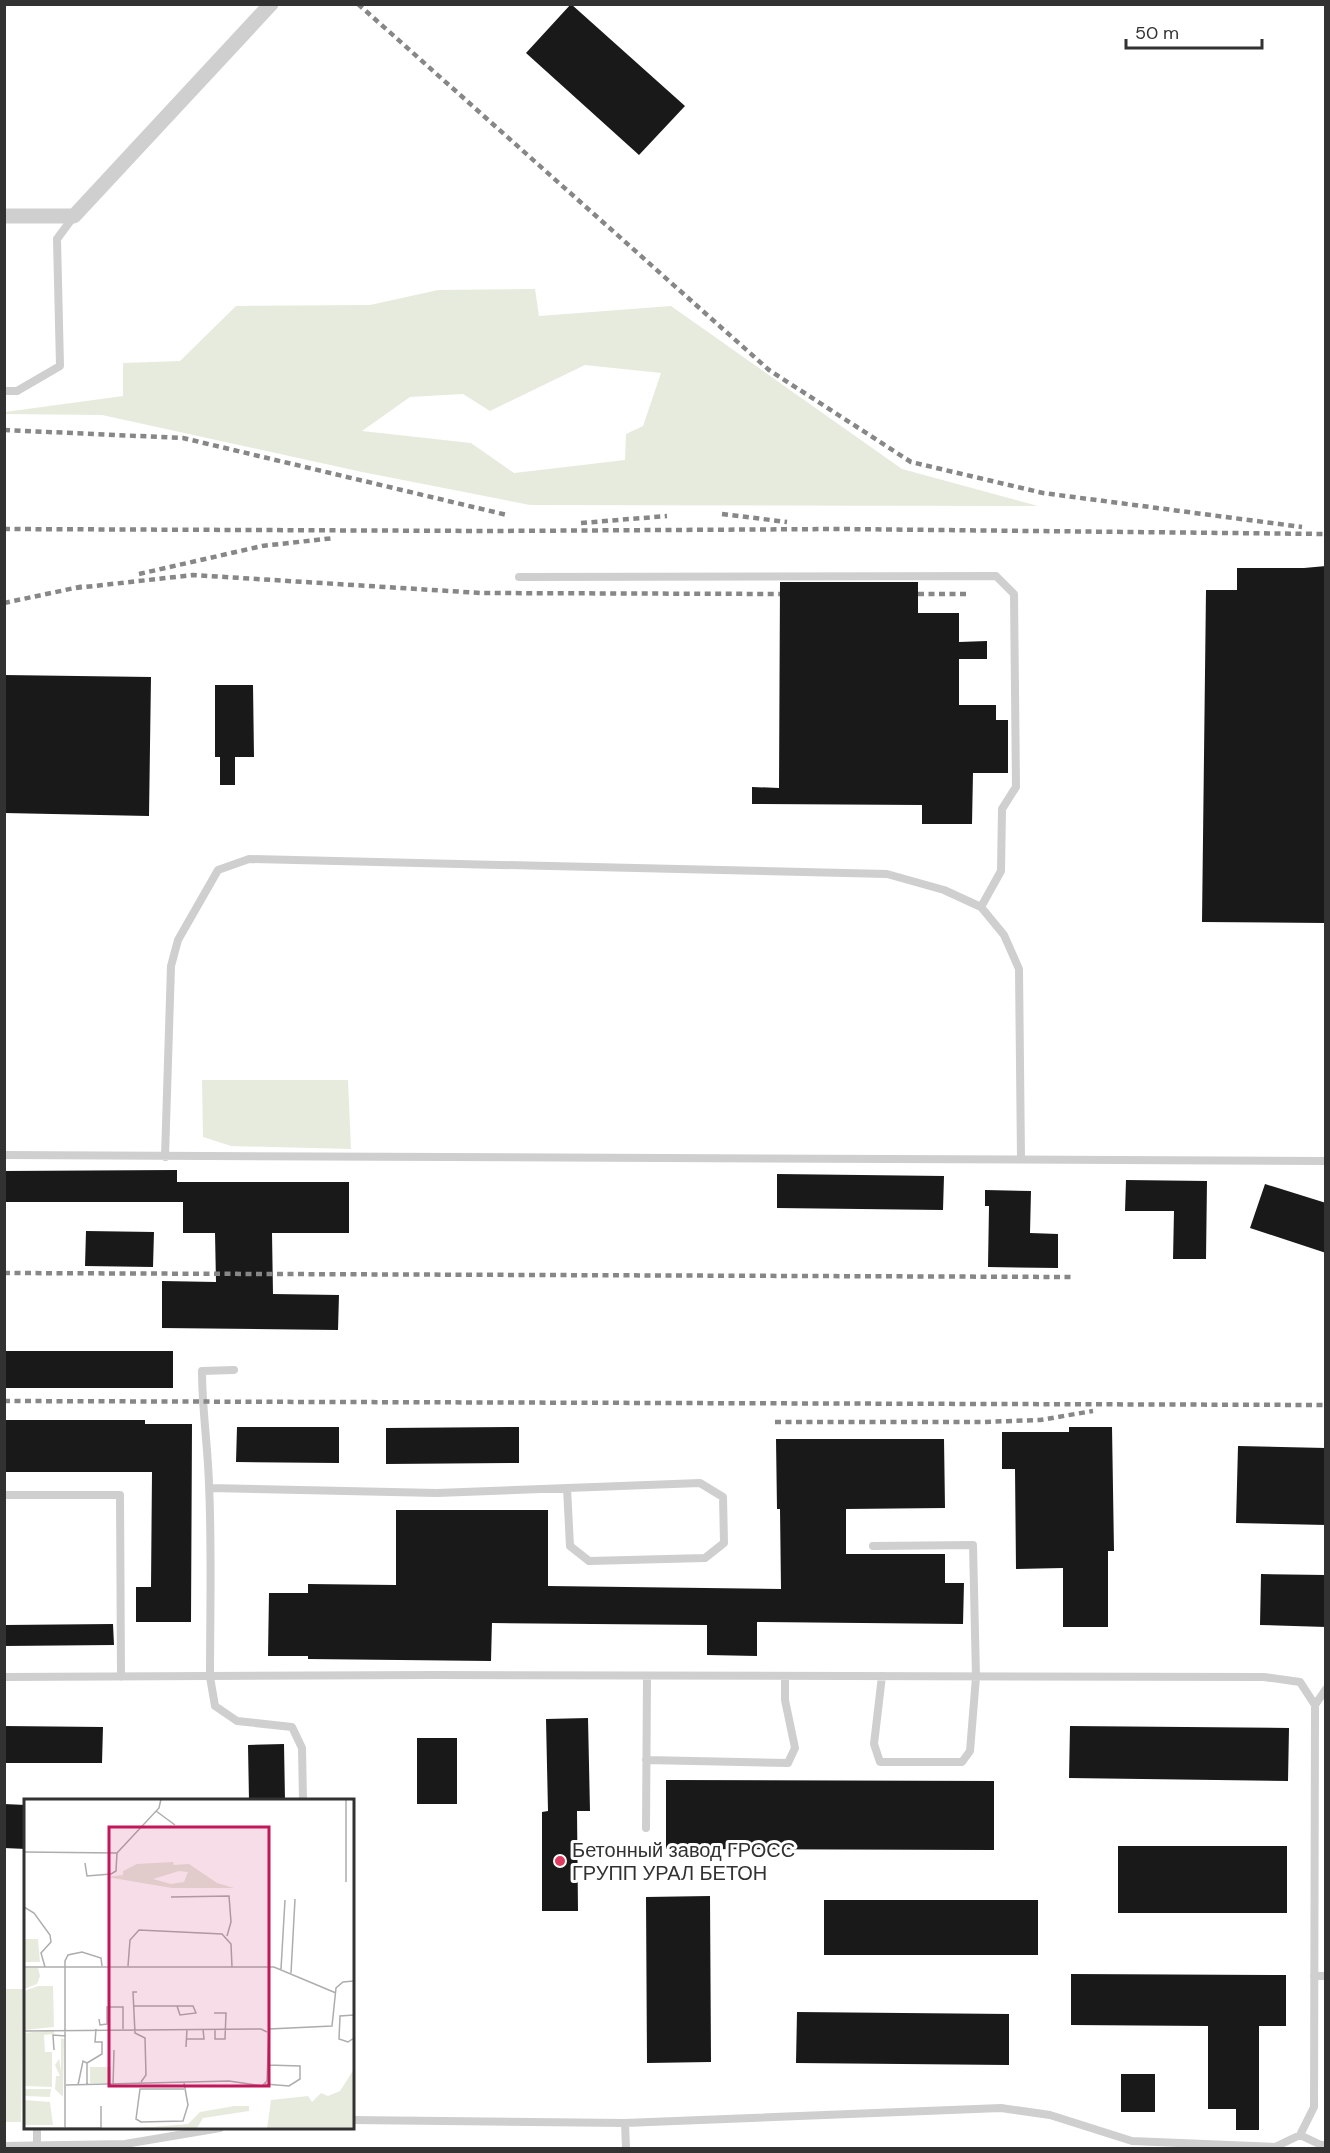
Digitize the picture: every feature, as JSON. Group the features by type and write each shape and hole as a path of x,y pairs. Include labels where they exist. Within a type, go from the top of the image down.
{"street":[{"path":"4,216 74,216 271,4"}],"lane":[{"path":"4,391 17,391 60,366 57,239 74,216"},
{"path":"519,577 996,576 1014,594 1016,787 1002,808 1000,871 981,907"},
{"path":"165,1157 171,966 178,940 218,870 249,859 887,874 944,890 981,907 1004,935 1019,969 1021,1160"},
{"path":"4,1155 1326,1161"},
{"path":"234,1370 202,1371 202,1401 207,1433 210,1488 210,1677 215,1706 237,1721 292,1727 302,1748 303,1799"},
{"path":"210,1488 437,1493 567,1488 700,1483 723,1497 724,1543 705,1558 589,1561 570,1546 567,1488"},
{"path":"4,1495 120,1495 122,1677"},
{"path":"873,1546 973,1545 976,1677 970,1751 962,1762 880,1762 874,1744 882,1676"},
{"path":"646,1828 647,1676"},
{"path":"646,1760 788,1763 795,1749 785,1700 785,1676"},
{"path":"4,1677 1264,1677 1300,1682 1315,1705 1314,2107 1300,2135 1275,2147 1132,2141 1050,2115 1001,2108 625,2123 354,2120"},
{"path":"1315,1705 1326,1689"},
{"path":"1314,1976 1326,1976"},
{"path":"625,2123 626,2148"},
{"path":"37,2129 37,2147"},
{"path":"4,2146 125,2144 209,2129"},
{"path":"1300,2135 1326,2145"}],"shaded area":[{"path":"535,289 539,316 671,306 902,469 1038,506 530,505 362,472 102,415 5,414 5,412 123,396 123,363 180,361 236,306 370,305 438,290","holes":["585,365 661,373 643,426 626,434 625,460 514,473 471,443 362,431 410,397 463,394 490,411"]},
{"path":"202,1080 348,1080 351,1149 231,1146 203,1137"},
{"path":"4,1989 23,1989 21,2122 5,2122"}],"building":[{"path":"571,4 685,106 639,155 526,53"},
{"path":"1326,566 1326,923 1202,922 1206,590 1237,590 1237,568"},
{"path":"780,582 918,582 918,613 959,613 959,642 987,641 987,659 959,659 959,705 996,705 996,720 1008,720 1008,773 973,773 972,824 922,824 922,805 752,804 752,787 779,788"},
{"path":"4,675 151,677 149,816 4,813"},
{"path":"215,685 253,685 254,757 235,757 235,785 220,785 220,757 215,757"},
{"path":"177,1170 177,1182 349,1182 349,1233 272,1233 273,1294 339,1295 338,1330 162,1328 162,1281 216,1282 215,1233 183,1233 183,1202 4,1202 4,1171"},
{"path":"777,1174 944,1176 943,1210 777,1208"},
{"path":"1126,1180 1207,1181 1206,1259 1173,1259 1174,1211 1125,1211"},
{"path":"1265,1184 1326,1203 1326,1253 1250,1228"},
{"path":"985,1190 1031,1191 1030,1233 1058,1234 1058,1268 988,1267 989,1206 985,1206"},
{"path":"86,1231 154,1232 153,1267 85,1266"},
{"path":"4,1351 173,1351 173,1388 4,1388"},
{"path":"4,1420 145,1420 145,1424 192,1424 191,1622 136,1622 136,1587 151,1587 152,1472 4,1472"},
{"path":"237,1427 339,1427 339,1463 236,1462"},
{"path":"519,1427 519,1463 386,1464 386,1428"},
{"path":"1069,1427 1112,1427 1114,1551 1108,1551 1108,1627 1063,1627 1063,1568 1016,1569 1015,1469 1002,1469 1002,1432 1069,1432"},
{"path":"776,1439 944,1439 945,1508 846,1509 846,1554 945,1554 945,1583 964,1583 963,1624 757,1622 757,1656 707,1655 707,1625 492,1623 491,1661 308,1659 308,1656 268,1656 269,1593 308,1593 308,1584 396,1585 396,1510 548,1510 548,1586 781,1589"},
{"path":"1238,1446 1326,1448 1326,1525 1236,1523"},
{"path":"1261,1574 1326,1575 1326,1627 1260,1625"},
{"path":"113,1624 114,1645 4,1646 4,1625"},
{"path":"588,1718 590,1811 577,1811 578,1911 542,1911 542,1812 548,1811 546,1719"},
{"path":"4,1726 103,1727 102,1763 4,1763"},
{"path":"1070,1726 1289,1728 1288,1781 1069,1778"},
{"path":"417,1738 457,1738 457,1804 417,1804"},
{"path":"284,1744 285,1799 249,1799 248,1745"},
{"path":"666,1780 994,1781 994,1850 666,1849"},
{"path":"4,1804 24,1805 24,1849 4,1848"},
{"path":"1118,1846 1287,1846 1287,1913 1118,1913"},
{"path":"710,1896 711,2062 647,2063 646,1897"},
{"path":"824,1900 1038,1900 1038,1955 824,1955"},
{"path":"1071,1974 1286,1975 1286,2026 1259,2026 1259,2130 1236,2130 1236,2109 1208,2109 1208,2026 1071,2025"},
{"path":"797,2012 1009,2014 1009,2065 796,2063"},
{"path":"1121,2074 1155,2074 1155,2112 1121,2112"}],"railway":[{"path":"358,4 769,370 911,462 1043,493 1302,527"},
{"path":"4,430 183,438 507,515"},
{"path":"722,514 787,522"},
{"path":"581,523 667,516"},
{"path":"4,529 492,531 840,529 1326,534"},
{"path":"139,574 262,546 334,538"},
{"path":"76,588 193,575 481,593 780,594"},
{"path":"4,603 84,586"},
{"path":"918,594 969,594"},
{"path":"4,1273 1071,1277"},
{"path":"4,1401 1326,1405"},
{"path":"775,1422 983,1422 1040,1420 1093,1411"}],"place":[{"name":"Бетонный завод ГРОСС ГРУПП УРАЛ БЕТОН","path":"560,1861"}]}
